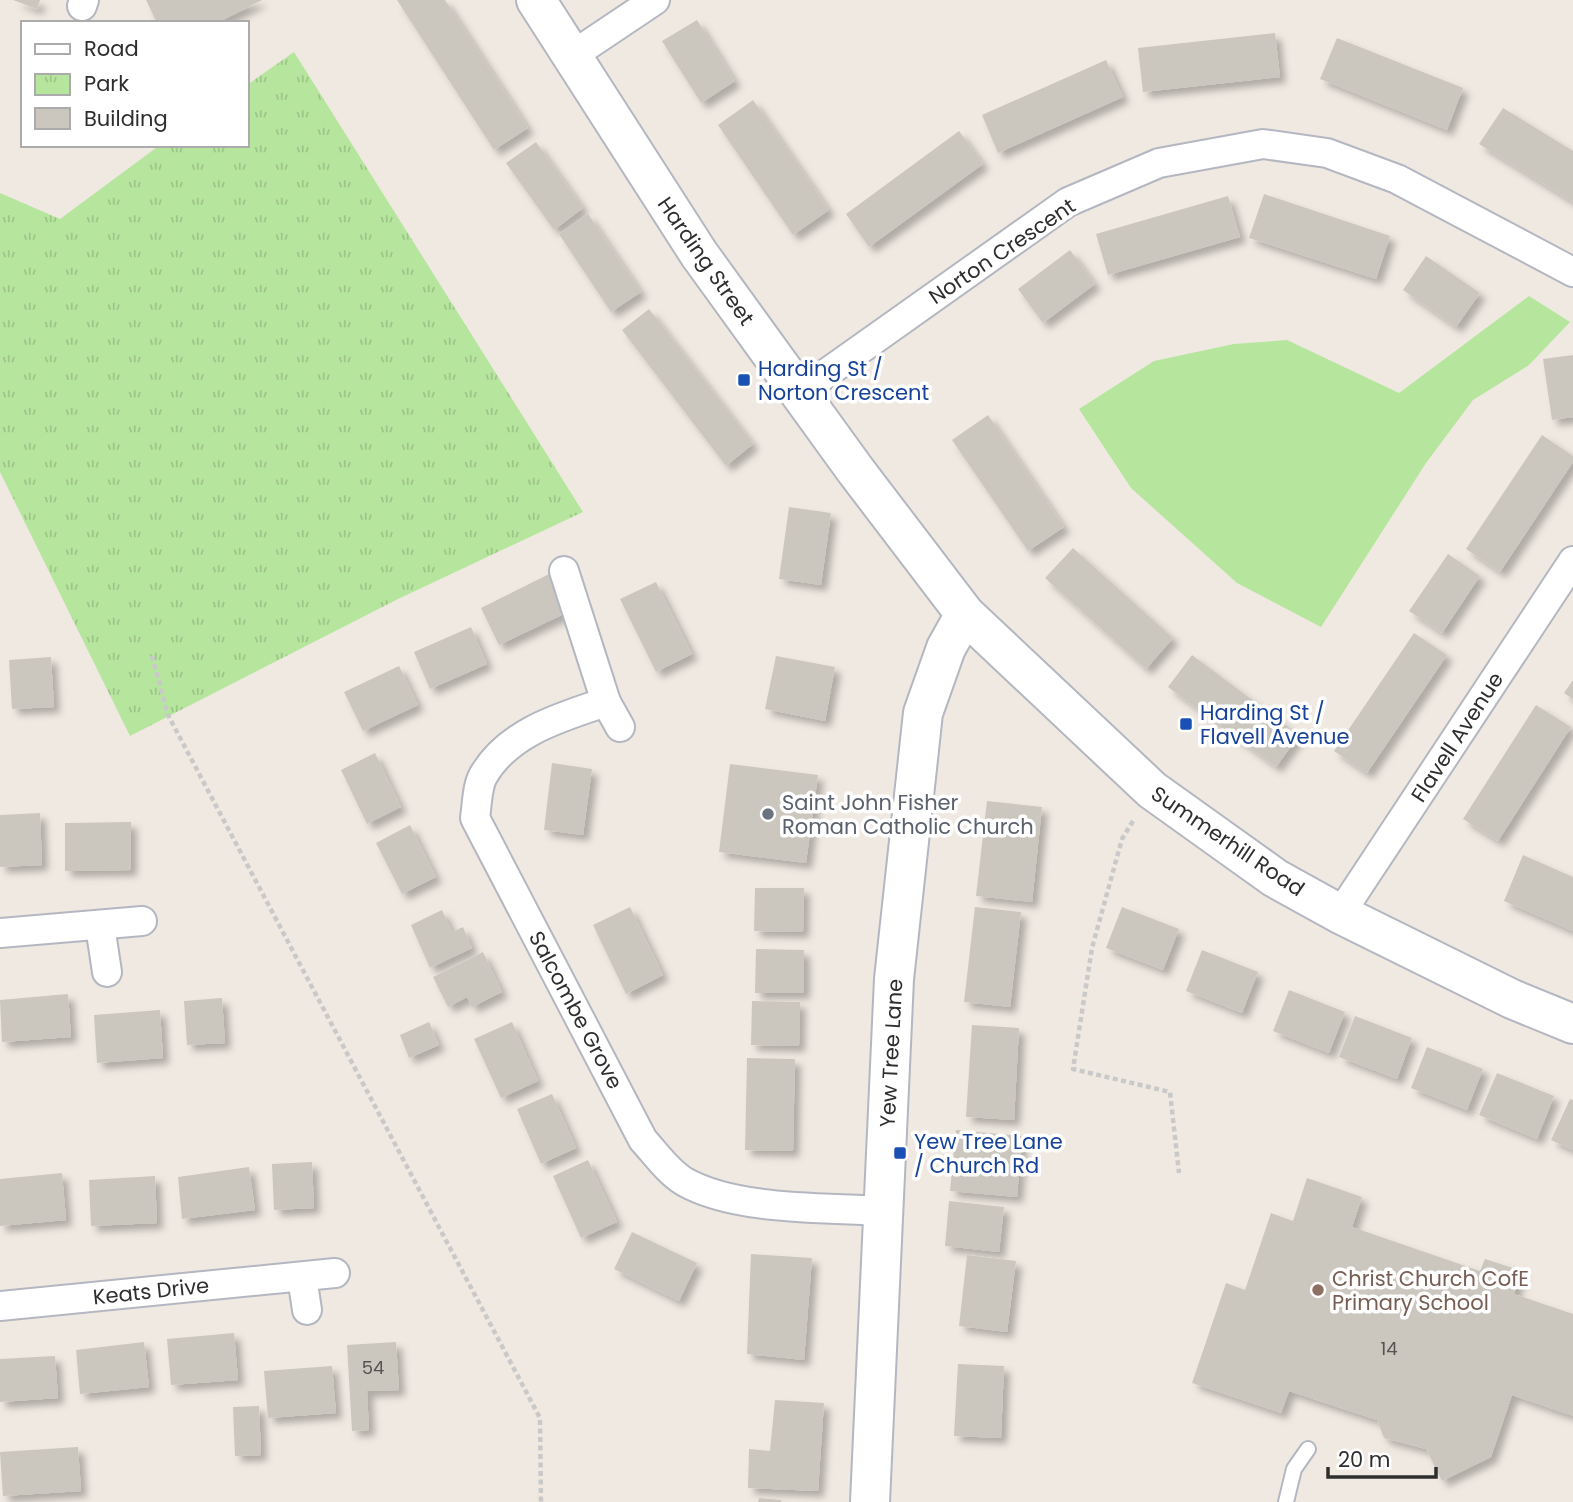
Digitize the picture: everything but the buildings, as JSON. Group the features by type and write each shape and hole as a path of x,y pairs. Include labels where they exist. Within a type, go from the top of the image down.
{"main road":[{"name":"Harding Street","path":"536,0 570,57 699,254 856,471 965,614"},
{"name":"Summerhill Road","path":"965,614 1152,790 1275,878 1340,914 1512,999 1573,1024"},
{"name":"Yew Tree Lane","path":"870,1502 894,979 923,713 946,648 965,614"}],"street":[{"path":"570,57 655,0"},
{"name":"Norton Crescent","path":"800,392 1068,202 1159,163 1263,144 1327,153 1397,178 1573,272"},
{"name":"Flavell Avenue","path":"1340,914 1573,561"},
{"path":"564,571 606,702 620,727"},
{"name":"Salcombe Grove","path":"606,702 550,721 504,749 482,778 475,818 643,1140 684,1181 708,1192 771,1203 883,1211"},
{"path":"0,933 142,921"},
{"path":"100,926 107,972"},
{"name":"Keats Drive","path":"0,1306 335,1273"},
{"path":"302,1277 307,1310"}],"lane":[{"path":"1286,1502 1294,1469 1308,1449"}],"path":[{"path":"152,656 168,715 540,1418 541,1502"},
{"path":"1152,790 1122,839 1092,948 1073,1069 1170,1091 1179,1173"}],"green space":[{"path":"294,52 583,512 398,599 130,736 0,472 0,193 60,219 157,147 248,147 248,84"},
{"path":"1529,296 1570,322 1529,365 1473,400 1426,463 1321,627 1237,583 1131,488 1079,409 1154,361 1234,344 1287,340 1399,393"}],"place":[{"name":"Harding St / Norton Crescent","path":"744,380"},
{"name":"Harding St / Flavell Avenue","path":"1186,724"},
{"name":"Saint John Fisher Roman Catholic Church","path":"768,814"},
{"name":"Yew Tree Lane / Church Rd","path":"900,1153"},
{"name":"Christ Church CofE Primary School","path":"1318,1290"}]}
